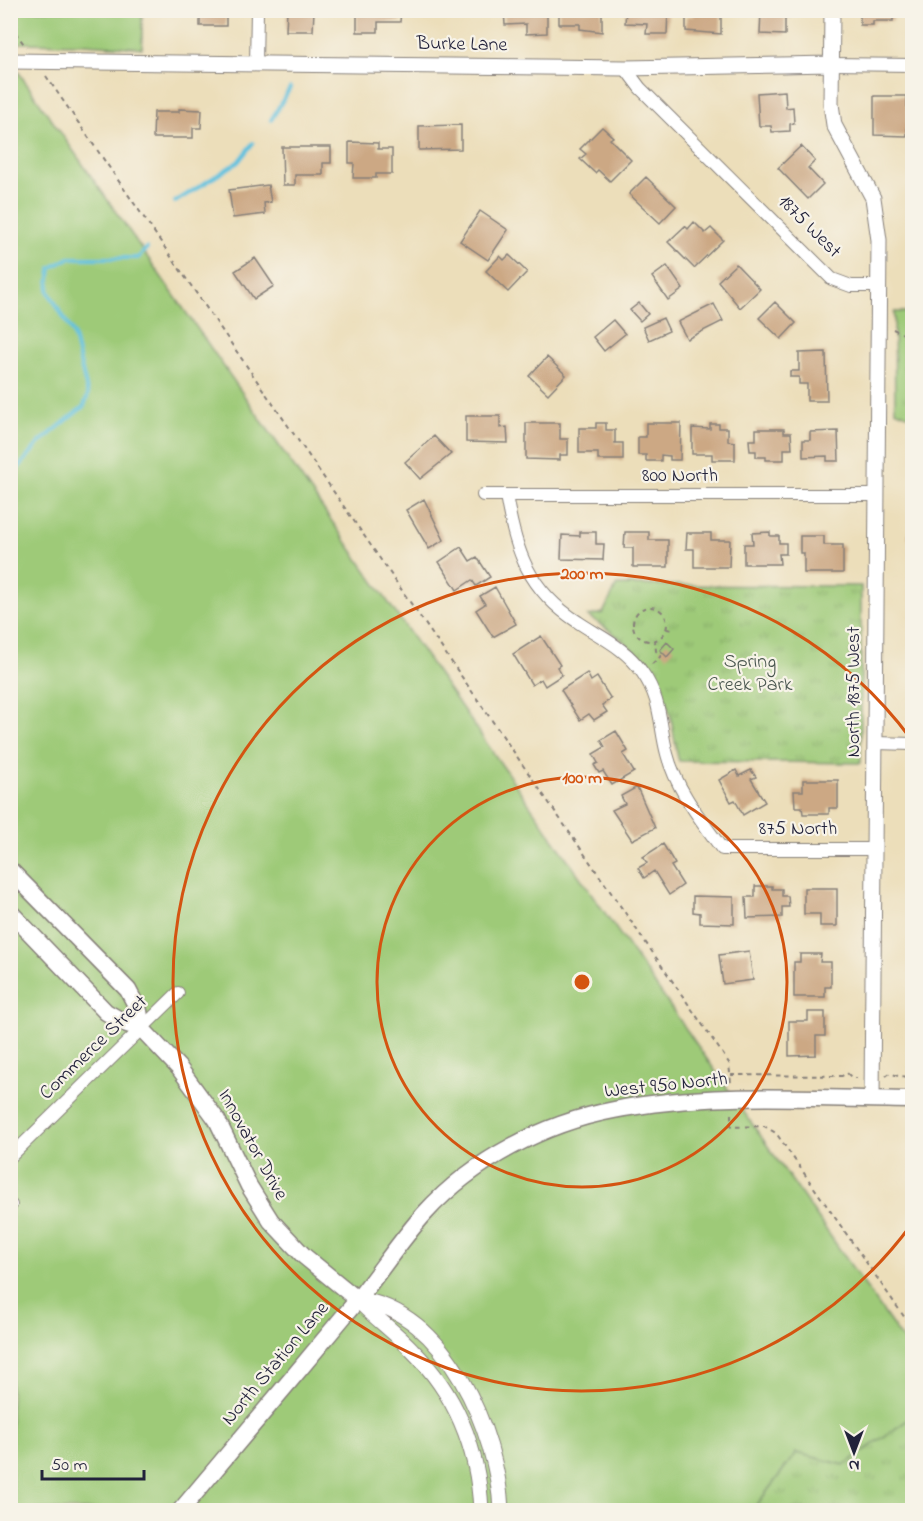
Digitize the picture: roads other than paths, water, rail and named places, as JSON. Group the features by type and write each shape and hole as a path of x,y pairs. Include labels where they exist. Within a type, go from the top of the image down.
{"main road":[{"name":"Innovator Drive","path":"10,870 128,990 139,1011 142,1029"},
{"name":"Innovator Drive","path":"10,912 106,1012 127,1024 142,1029 179,1068 206,1101 226,1135 249,1186 271,1221 304,1256 358,1300"},
{"name":"West 950 North","path":"358,1300 390,1256 442,1196 478,1168 517,1144 565,1124 614,1110 685,1101 912,1100"},
{"name":"North Station Lane","path":"181,1510 358,1300"}],"street":[{"path":"256,64 257,10"},
{"path":"832,10 831,104 834,125 873,198 879,240 878,286"},
{"name":"Burke Lane","path":"10,61 626,68 831,64 912,65"},
{"name":"1875 West","path":"626,68 640,88 832,279 851,286 878,286"},
{"name":"North 1875 West","path":"872,1099 878,286"},
{"name":"800 North","path":"483,495 876,495"},
{"name":"875 North","path":"506,495 512,536 523,563 536,583 554,603 577,622 625,652 642,671 662,717 667,754 676,777 688,801 722,849 874,849"},
{"path":"875,743 912,744"},
{"name":"Commerce Street","path":"10,1157 178,993"},
{"name":"Innovator Drive","path":"358,1300 413,1350 436,1377 453,1403 474,1458 481,1510"},
{"name":"Innovator Drive","path":"358,1300 379,1304 410,1321 432,1342 455,1372 476,1407 490,1441 498,1472 501,1510"}],"waterway":[{"path":"271,120 290,88"},
{"path":"175,202 238,162 253,143"},
{"path":"10,478 39,443 84,406 88,395 73,333 48,291 51,268 69,258 138,258 147,248"}],"park label":[{"name":"Spring Creek Park","path":"750,674"}]}
